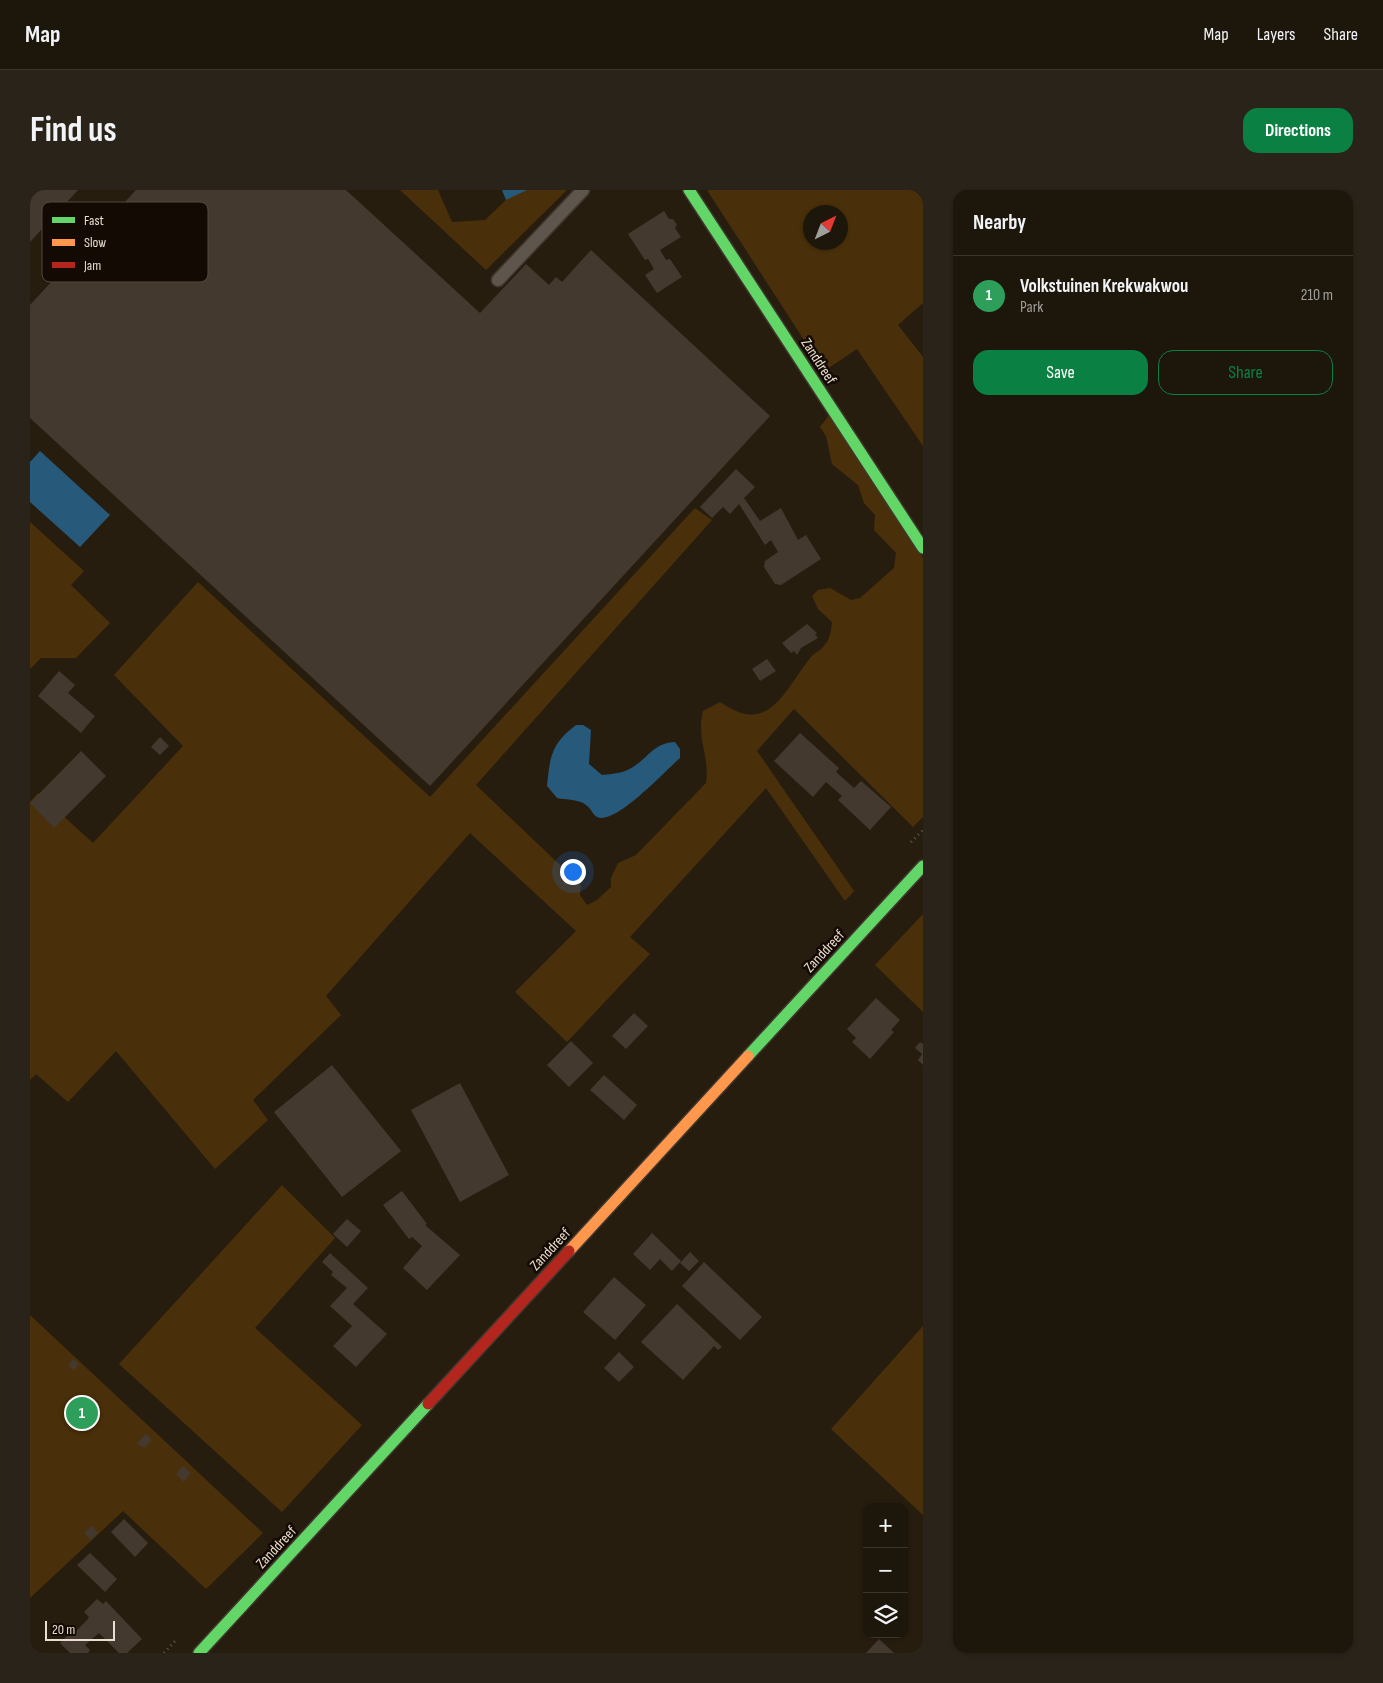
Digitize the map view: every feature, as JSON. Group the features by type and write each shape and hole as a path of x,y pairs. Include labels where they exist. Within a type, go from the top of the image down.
{"street":[{"name":"Zanddreef","path":"689,190 923,548"},
{"name":"Zanddreef","path":"199,1653 923,866"}],"lane":[{"path":"498,280 583,190"}],"shaded area":[{"path":"400,190 438,190 452,222 485,220 508,198 527,190 567,190 486,270"},
{"path":"707,190 923,190 923,303 898,325 923,357 923,446 857,349 824,371"},
{"path":"830,414 923,558 923,817 913,827 794,709 757,751 854,891 845,901 766,788 630,937 650,954 567,1042 515,992 576,931 470,833 326,996 341,1015 253,1100 268,1120 215,1169 116,1051 68,1102 36,1074 30,1080 30,802 38,793 93,843 183,746 114,675 198,582 430,797 695,508 712,520 476,785 581,885 580,895 587,905 597,900 611,887 611,878 618,863 636,855 706,783 707,773 701,730 703,711 720,702 735,711 752,715 763,712 777,703 811,657 822,648 831,632 832,622 818,609 812,596 818,590 830,588 851,600 860,598 894,568 896,553 874,530 875,515 864,503 858,485 832,464 826,436 820,427"},
{"path":"30,522 84,571 71,585 110,623 76,658 41,658 30,669"},
{"path":"923,914 923,1012 875,965"},
{"path":"282,1185 335,1238 255,1328 362,1425 282,1512 119,1364"},
{"path":"30,1315 263,1533 206,1589 123,1511 30,1598"},
{"path":"923,1326 923,1515 831,1429"}],"water":[{"path":"502,190 527,190 506,200"},
{"path":"40,451 110,515 80,547 30,502 30,462"},
{"path":"576,725 583,725 591,730 589,764 602,775 630,769 657,748 668,743 675,742 680,749 680,758 630,804 609,817 600,818 594,815 583,803 557,798 547,786 553,752 561,738"}],"building":[{"path":"30,190 78,190 67,202 42,202 42,229 30,242"},
{"path":"136,190 346,190 480,313 526,264 549,285 556,277 562,282 591,250 770,416 430,786 30,418 30,305 51,282 208,282 208,202 125,202"},
{"path":"664,211 669,219 673,219 677,225 675,228 681,237 660,250 666,260 670,259 682,277 657,293 645,275 654,269 648,259 645,260 628,234"},
{"path":"736,469 755,487 744,498 760,521 781,508 798,540 806,535 821,559 781,585 775,584 764,567 765,561 778,552 771,540 765,545 739,504 730,514 723,507 712,518 700,507"},
{"path":"807,624 817,633 815,634 818,638 801,648 797,655 794,651 791,653 782,643"},
{"path":"767,659 776,671 760,681 752,669"},
{"path":"59,671 75,685 68,693 95,716 81,733 38,696"},
{"path":"800,733 839,768 836,772 854,788 861,781 891,807 870,830 838,800 842,796 826,782 813,797 774,761"},
{"path":"160,737 169,746 160,755 151,747"},
{"path":"81,751 106,776 54,828 30,803"},
{"path":"876,998 900,1020 891,1030 894,1032 870,1059 852,1042 856,1038 847,1029"},
{"path":"634,1013 648,1026 626,1049 612,1036"},
{"path":"571,1041 593,1063 569,1087 547,1065"},
{"path":"920,1042 923,1044 923,1065 918,1060 922,1054 915,1048"},
{"path":"332,1065 401,1151 342,1197 274,1112"},
{"path":"604,1075 637,1105 624,1120 590,1090"},
{"path":"460,1083 509,1175 460,1202 411,1110"},
{"path":"402,1191 427,1224 425,1225 460,1255 427,1290 403,1268 422,1246 412,1237 409,1239 383,1205"},
{"path":"347,1219 361,1231 347,1247 333,1234"},
{"path":"652,1233 681,1261 672,1271 660,1259 650,1270 633,1254"},
{"path":"690,1252 699,1261 689,1271 680,1263"},
{"path":"330,1253 368,1288 353,1304 387,1334 356,1367 333,1346 352,1326 330,1306 347,1288 331,1275 333,1272 322,1262"},
{"path":"704,1262 762,1317 740,1340 682,1286"},
{"path":"614,1277 646,1305 615,1340 583,1312"},
{"path":"677,1304 722,1347 718,1350 714,1346 683,1380 641,1342"},
{"path":"619,1352 634,1367 619,1382 604,1368"},
{"path":"73,1359 79,1364 74,1370 68,1365"},
{"path":"146,1434 152,1440 144,1448 137,1443"},
{"path":"183,1466 191,1473 184,1482 176,1474"},
{"path":"124,1519 148,1543 135,1557 111,1532"},
{"path":"92,1526 98,1533 91,1540 84,1533"},
{"path":"90,1553 117,1579 105,1592 77,1565"},
{"path":"97,1599 103,1604 106,1601 142,1639 127,1653 119,1653 99,1633 85,1645 90,1650 88,1653 70,1653 60,1643 71,1632 73,1634 87,1620 89,1617 84,1612"},
{"path":"879,1639 894,1653 866,1653"}],"traffic: fast":[{"path":"689,190 923,548"},
{"path":"748,1056 923,866"},
{"path":"199,1653 428,1404"}],"traffic: slow":[{"path":"569,1251 748,1056"}],"traffic: jam":[{"path":"428,1404 569,1251"}],"place":[{"name":"Volkstuinen Krekwakwou","path":"82,1413"}]}
